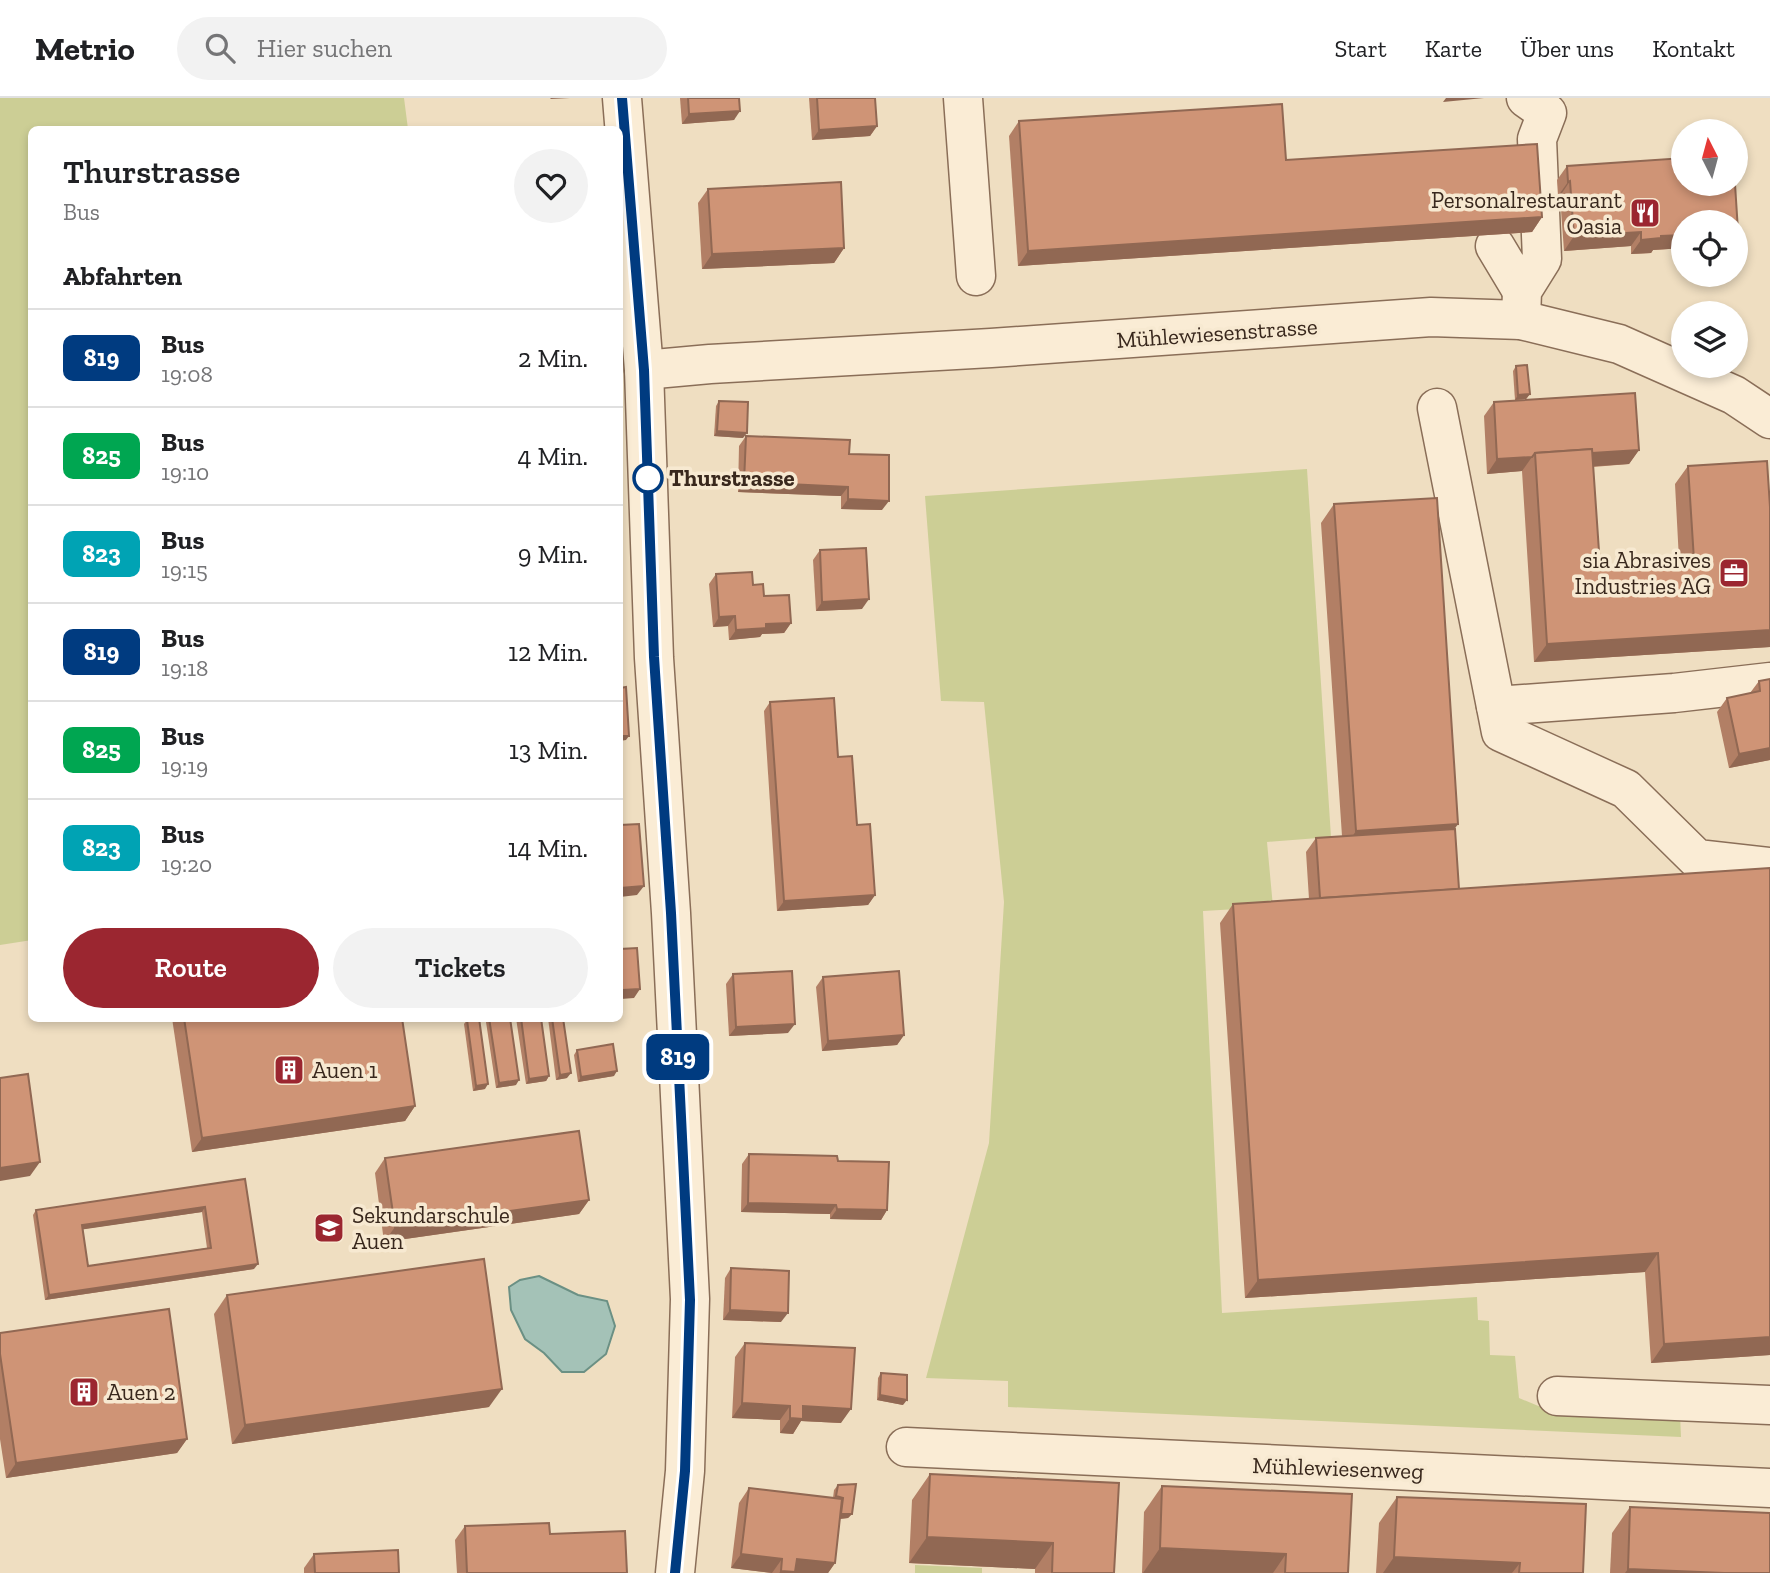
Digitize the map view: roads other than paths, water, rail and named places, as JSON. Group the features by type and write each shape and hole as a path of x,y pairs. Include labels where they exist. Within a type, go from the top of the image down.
{"street":[{"path":"622,98 644,370 654,657 690,1300 685,1471 675,1573"},
{"path":"963,98 976,276"},
{"path":"1522,306 1542,259 1537,139 1547,103"},
{"path":"1495,246 1522,306"},
{"name":"Mühlewiesenstrasse","path":"644,370 1005,348 1431,317 1522,306 1619,344 1734,395 1770,419"},
{"path":"1437,408 1501,732 1626,789 1697,859 1770,867"},
{"path":"1496,706 1674,693 1770,682"},
{"path":"1557,1396 1770,1405"},
{"name":"Mühlewiesenweg","path":"906,1447 1770,1488"}],"water":[{"path":"539,1276 578,1295 607,1301 615,1326 606,1354 584,1372 562,1372 544,1353 525,1339 511,1310 509,1287 520,1280"}],"place":[{"name":"Personalrestaurant Oasia","path":"1645,213"},
{"name":"Thurstrasse","path":"648,478"},
{"name":"sia Abrasives Industries AG","path":"1734,573"},
{"name":"Auen 1","path":"289,1070"},
{"name":"Sekundarschule Auen","path":"329,1228"},
{"name":"Auen 2","path":"84,1392"}]}
